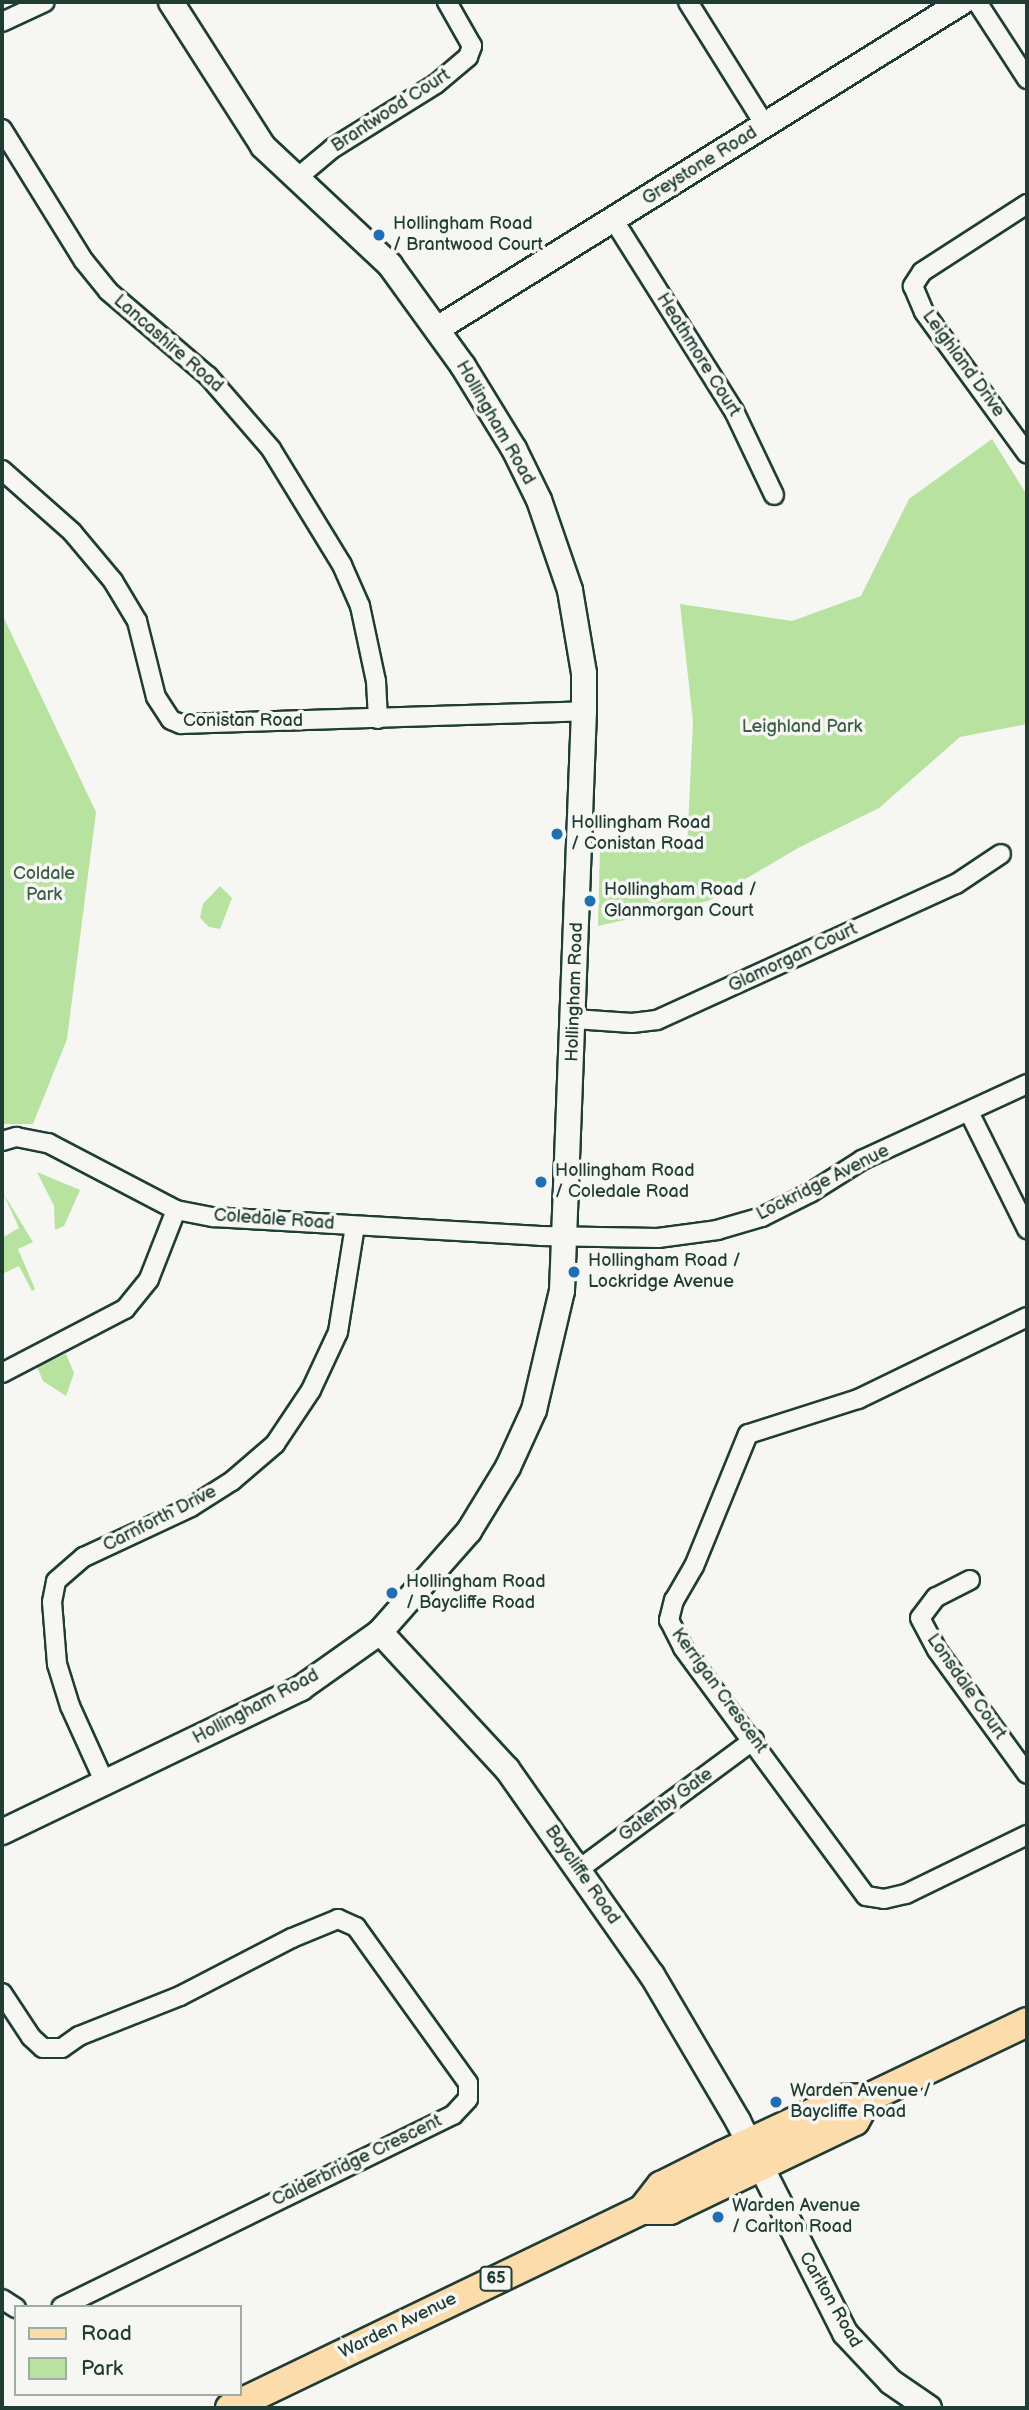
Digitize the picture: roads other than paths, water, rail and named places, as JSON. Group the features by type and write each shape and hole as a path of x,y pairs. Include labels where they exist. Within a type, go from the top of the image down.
{"main road":[{"name":"Warden Avenue","path":"230,2408 642,2210 661,2186 753,2156 842,2099 868,2098 1027,2022"}],"street":[{"path":"2,22 45,2"},
{"name":"Hollingham Road","path":"2,1832 301,1688 380,1632 469,1531 534,1410 562,1291 584,711 579,635 558,548 514,449 437,329 390,265 297,178 249,128 171,2"},
{"name":"Brantwood Court","path":"297,178 333,148 436,84 468,57 472,46 447,2"},
{"path":"688,2 765,125"},
{"name":"Greystone Road","path":"437,329 962,2"},
{"path":"977,2 1027,79"},
{"name":"Lancashire Road","path":"2,129 84,261 108,291 208,376 271,449 342,565 360,606 376,681 378,719"},
{"name":"Leighland Drive","path":"1027,204 922,272 913,286 924,312 1027,454"},
{"name":"Heathmore Court","path":"613,219 734,411 774,495"},
{"name":"Conistan Road","path":"2,470 72,531 124,598 137,621 156,697 171,720 181,724 584,711"},
{"name":"Glamorgan Court","path":"574,1019 632,1023 657,1020 956,884 1001,854"},
{"name":"Lockridge Avenue","path":"565,1237 658,1238 751,1220 810,1194 862,1160 1027,1084"},
{"path":"969,1112 1027,1228"},
{"name":"Coledale Road","path":"2,1141 16,1137 48,1143 176,1210 260,1222 565,1237"},
{"path":"2,1373 125,1310 149,1279 176,1210"},
{"name":"Carnforth Drive","path":"104,1781 70,1706 57,1664 52,1602 56,1581 83,1557 201,1500 275,1444 311,1390 338,1332 355,1226"},
{"name":"Kerrigan Crescent","path":"1027,1317 858,1399 767,1424 740,1443 737,1468 694,1566 674,1600 669,1620 683,1648 754,1740 866,1896 884,1899 906,1894 1027,1835"},
{"name":"Lonsdale Court","path":"970,1580 936,1597 919,1618 937,1650 1027,1774"},
{"name":"Baycliffe Road","path":"380,1632 507,1769 693,2040 753,2156"},
{"name":"Gatenby Gate","path":"578,1870 754,1740"},
{"name":"Calderbridge Crescent","path":"2,1993 31,2037 43,2048 62,2048 79,2036 180,1996 338,1919 356,1927 468,2083 468,2099 453,2115 65,2305"},
{"name":"Carlton Road","path":"753,2156 845,2333 891,2382 929,2408"}],"place":[{"name":"Hollingham Road / Brantwood Court","path":"379,235"},
{"name":"Hollingham Road / Conistan Road","path":"557,834"},
{"name":"Hollingham Road / Glanmorgan Court","path":"590,901"},
{"name":"Hollingham Road / Coledale Road","path":"541,1182"},
{"name":"Hollingham Road / Lockridge Avenue","path":"574,1272"},
{"name":"Hollingham Road / Baycliffe Road","path":"392,1593"},
{"name":"Warden Avenue / Baycliffe Road","path":"776,2102"},
{"name":"Warden Avenue / Carlton Road","path":"718,2217"}],"park label":[{"name":"Leighland Park","path":"802,727"},
{"name":"Coldale Park","path":"44,885"}]}
